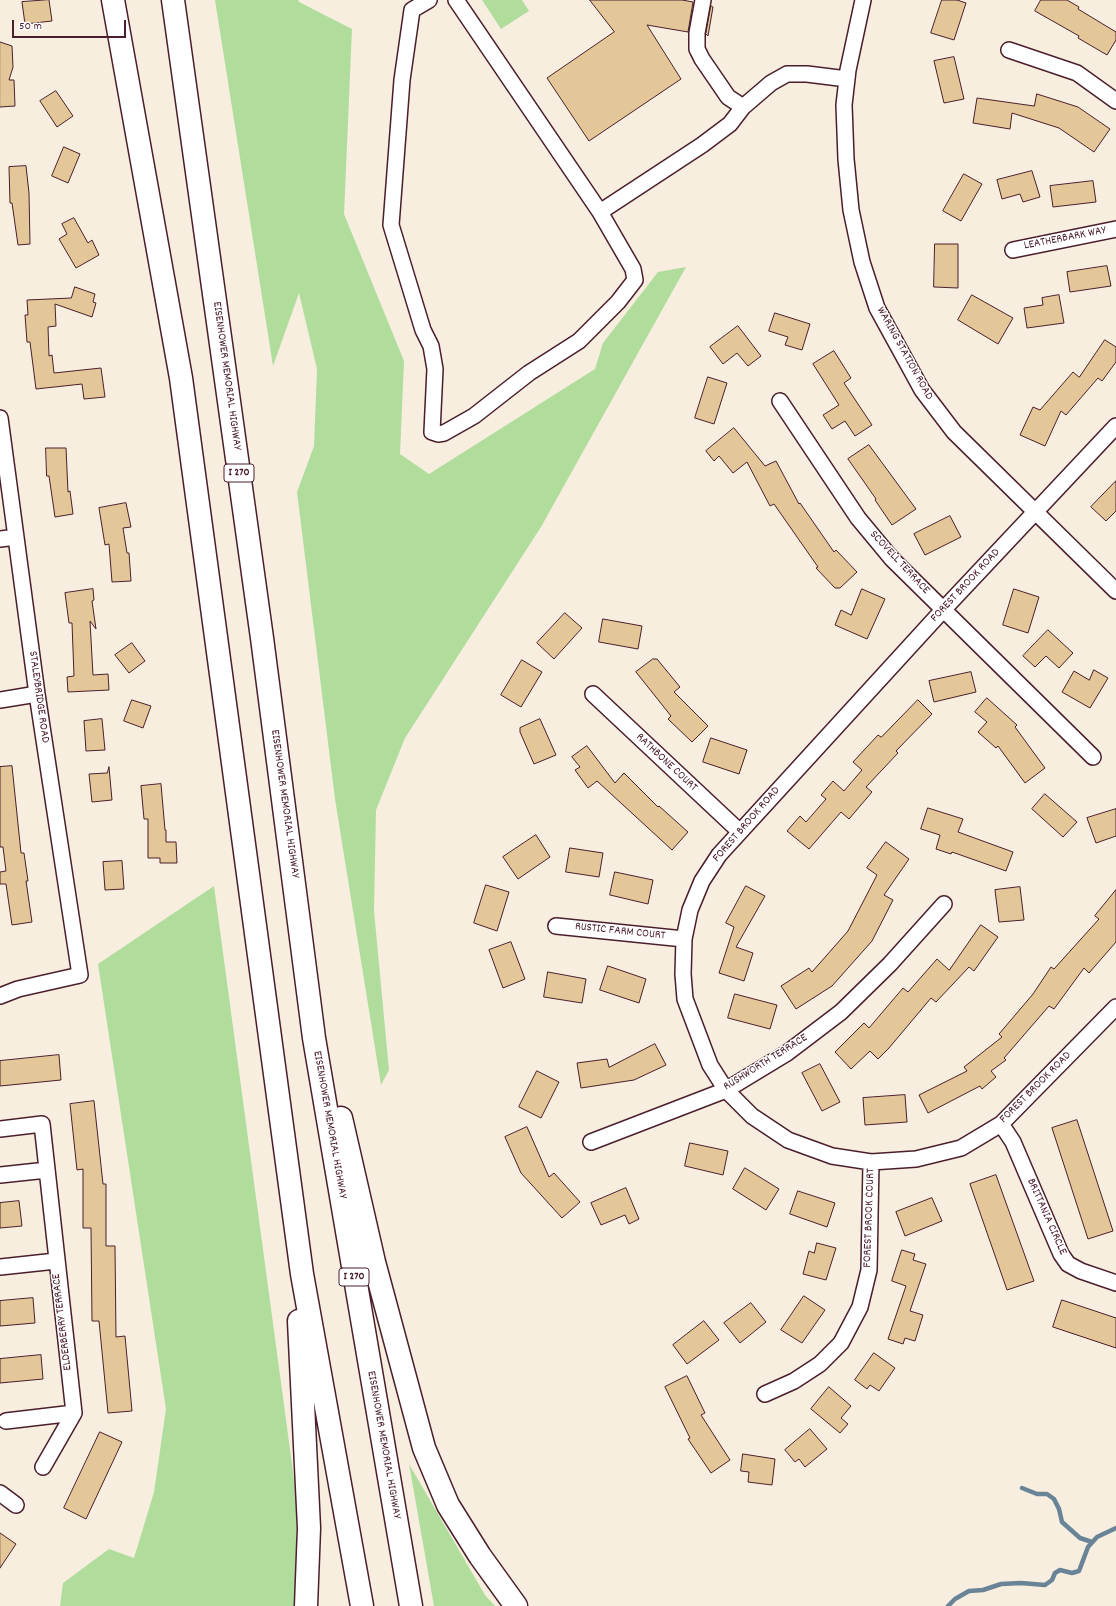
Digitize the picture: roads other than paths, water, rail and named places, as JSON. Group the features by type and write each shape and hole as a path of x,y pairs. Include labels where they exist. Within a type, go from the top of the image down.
{"highway":[{"path":"113,0 181,378 302,1274 362,1606"},
{"name":"EISENHOWER MEMORIAL HIGHWAY","path":"173,0 262,638 314,1038 411,1606"},
{"path":"303,947 374,1262 424,1448 448,1505 480,1556 516,1606"},
{"path":"293,1206 309,1528 306,1606"}],"street":[{"path":"429,0 412,10 409,20 402,80 391,225 423,330 431,346 435,369 432,432 438,434 444,433 474,416 528,373 579,342 618,302 635,280 633,269 600,212 456,0"},
{"path":"703,0 697,33 697,49 702,59 728,97 743,107"},
{"name":"WARING STATION ROAD","path":"863,0 847,79 844,105 846,159 851,210 862,262 877,308 922,390 954,432 1116,591"},
{"path":"1009,50 1077,73 1116,101"},
{"path":"600,212 702,145 730,124 743,107 771,83 787,74 807,74 847,79"},
{"name":"LEATHERBARK WAY","path":"1013,250 1116,229"},
{"name":"SCOVELL TERRACE","path":"780,400 858,518 892,559 1093,757"},
{"name":"STALEYBRIDGE ROAD","path":"0,418 37,694 80,975 18,988 0,995"},
{"name":"FOREST BROOK ROAD","path":"1116,426 943,610 739,831 719,855 702,881 690,910 684,939 683,974 685,999 710,1065 726,1090 752,1116 788,1140 832,1156 871,1162 916,1159 961,1148 1001,1124 1116,1007"},
{"path":"0,539 16,537"},
{"path":"0,700 37,694"},
{"name":"RATHBONE COURT","path":"593,694 739,831"},
{"name":"RUSHWORTH TERRACE","path":"591,1142 726,1090 787,1053 841,1012 890,964 944,904"},
{"name":"RUSTIC FARM COURT","path":"556,926 684,939"},
{"name":"ELDERBERRY TERRACE","path":"0,1129 42,1124 74,1413"},
{"name":"BRITTANIA CIRCLE","path":"1001,1124 1013,1142 1061,1254 1068,1264 1081,1271 1116,1283"},
{"name":"FOREST BROOK COURT","path":"765,1394 794,1381 820,1364 841,1343 860,1307 869,1270 871,1162"},
{"path":"0,1175 47,1170"},
{"path":"0,1267 56,1261"},
{"path":"6,1421 74,1413"},
{"path":"43,1467 74,1413"},
{"path":"0,1494 16,1505"}],"waterway":[{"path":"1022,1488 1037,1494 1047,1494 1054,1499 1059,1509 1062,1522 1080,1538 1092,1542"},
{"path":"948,1606 955,1599 969,1591 983,1590 1001,1584 1021,1583 1045,1585 1052,1580 1055,1573 1060,1570 1072,1573 1079,1571 1088,1547 1097,1537 1116,1528"}]}
